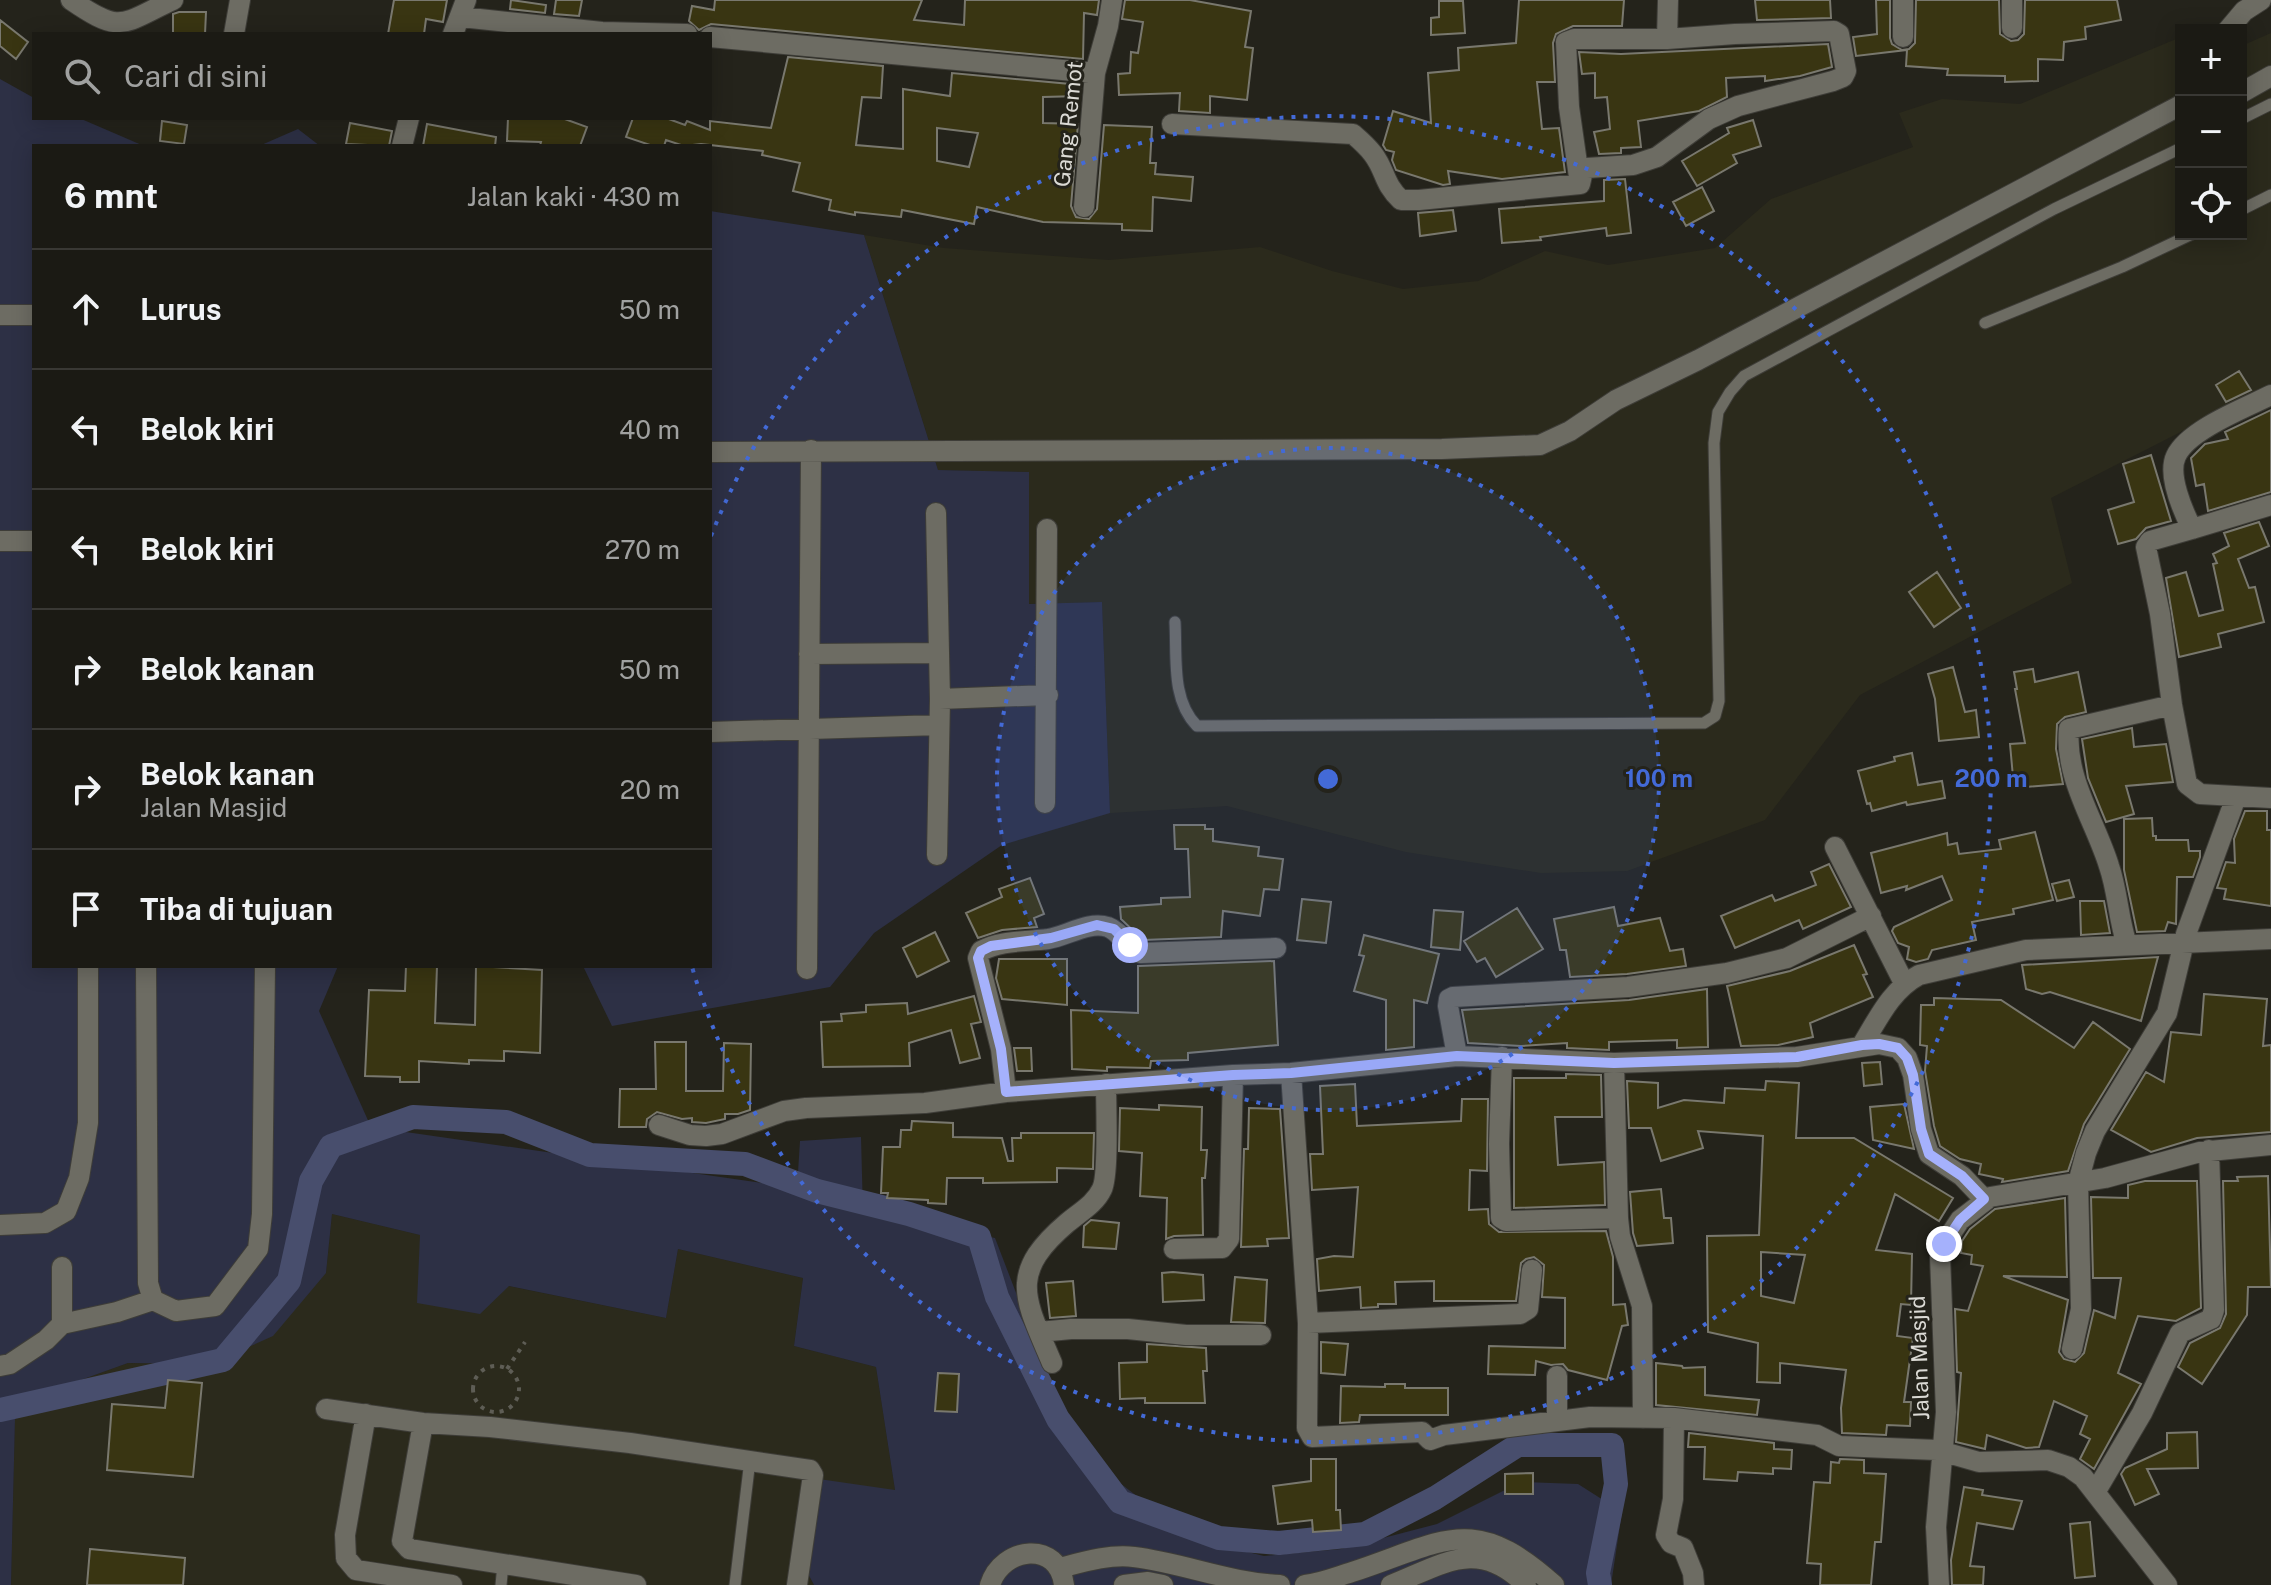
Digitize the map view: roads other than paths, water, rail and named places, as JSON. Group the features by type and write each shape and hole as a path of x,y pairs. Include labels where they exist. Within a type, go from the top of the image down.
{"street":[{"path":"71,0 115,24 126,23 173,0"},
{"path":"234,32 240,0"},
{"name":"Gang Remot","path":"1084,207 1095,73 1112,0"},
{"path":"1667,39 1668,0"},
{"path":"1903,0 1903,37"},
{"path":"2012,0 2012,28"},
{"path":"2233,24 2244,11 2261,0"},
{"path":"460,17 602,32"},
{"path":"1834,31 1839,34 1846,71 1843,77 1738,106 1709,119 1657,157 1633,165 1587,168 1583,171 1580,184 1569,107 1566,42 1574,39 1667,39 1834,31"},
{"path":"712,37 1095,73"},
{"path":"2247,90 2271,76"},
{"path":"712,452 1442,449 1540,445 1570,431 1631,392 1698,360 2175,108"},
{"path":"402,144 408,120"},
{"path":"1172,124 1353,134 1374,155 1387,185 1401,200 1580,184"},
{"path":"0,315 32,315"},
{"path":"2192,529 2179,493 2174,459 2189,439 2271,395"},
{"path":"807,969 811,450"},
{"path":"2271,505 2150,541 2146,547 2187,784 2200,794 2271,798"},
{"path":"936,513 940,699 937,855"},
{"path":"1045,803 1047,529"},
{"path":"0,541 32,541"},
{"path":"809,654 938,653"},
{"path":"940,699 1048,695"},
{"path":"2127,945 2119,923 2111,870 2078,785 2069,729 2172,705"},
{"path":"712,732 939,725"},
{"path":"2072,1349 2081,1309 2078,1183 2095,1131 2167,1013 2183,944 2236,797"},
{"path":"1835,847 1904,983"},
{"path":"1457,1056 1448,1006 1449,999 1453,997 1628,987 1727,973 1787,958 1871,916"},
{"path":"1006,1092 1001,1049 978,958 981,951 991,946 1051,938 1097,925 1114,929 1135,952 1141,953 1276,948"},
{"path":"1862,1045 1904,983 1919,975 2026,950 2271,939"},
{"path":"0,1225 45,1223 66,1211 79,1178 88,1123 88,968"},
{"path":"146,968 148,1283 153,1300"},
{"path":"0,1366 10,1364 46,1340 62,1324 117,1312 153,1300 176,1311 215,1306 258,1249 262,1214 265,968"},
{"path":"659,1125 690,1135 706,1136 722,1134 784,1111 925,1103 1006,1092 1291,1073 1457,1056 1614,1063 1797,1057 1879,1044 1898,1048 1907,1058 1929,1154 1962,1176 1984,1199 2078,1183 2209,1150 2271,1145"},
{"path":"1502,1057 1499,1144 1501,1218 1506,1221 1618,1218"},
{"path":"1614,1063 1618,1218 1620,1236 1642,1306 1643,1418"},
{"path":"1291,1073 1308,1323 1307,1428 1312,1437 1422,1432 1433,1440 1444,1435 1590,1417 1674,1418 1817,1435 1839,1446 1919,1449 1979,1462 2048,1460 2069,1467 2096,1491 2115,1521 2167,1585"},
{"path":"1174,1249 1222,1248 1229,1239 1233,1075"},
{"path":"1052,1363 1028,1300 1027,1283 1031,1263 1041,1246 1094,1203 1103,1187 1106,1084"},
{"path":"2096,1491 2142,1413 2180,1333 2211,1319 2214,1310 2209,1150"},
{"name":"Jalan Masjid","path":"1939,1585 1936,1527 1946,1399 1940,1256 1960,1220 1984,1199"},
{"path":"62,1267 62,1324"},
{"path":"1308,1323 1520,1314 1528,1309 1532,1270"},
{"path":"1039,1332 1128,1329 1186,1335 1261,1335"},
{"path":"1557,1376 1557,1421"},
{"path":"326,1409 423,1423 490,1427 810,1470 813,1475 797,1585"},
{"path":"366,1414 345,1535 346,1558 356,1570 452,1585"},
{"path":"1674,1418 1673,1499 1666,1535 1671,1543 1683,1548 1693,1573 1694,1585"},
{"path":"423,1423 402,1541 409,1549 503,1564 573,1580 636,1585"},
{"path":"1305,1585 1440,1542 1462,1538 1496,1544 1528,1562 1554,1585"},
{"path":"400,1579 409,1549"},
{"path":"988,1584 995,1571 1015,1556 1039,1555 1051,1559 1062,1576 1096,1560 1133,1557 1235,1580 1280,1585"},
{"path":"1394,1557 1399,1582 1453,1560 1480,1557 1495,1562 1526,1585"},
{"path":"1124,1585 1148,1582 1163,1585"}],"lane":[{"path":"2247,116 2271,104"},
{"path":"1175,622 1180,700 1185,715 1197,726 1704,723 1715,716 1719,701 1714,443 1718,412 1730,392 1744,376 1854,315 2054,209 2175,151"},
{"path":"2247,207 2271,195"},
{"path":"1985,323 2179,240"},
{"path":"735,1585 750,1460"},
{"path":"501,1585 503,1564"}],"waterway":[{"path":"0,1410 223,1360 289,1281 311,1181 331,1146 413,1117 506,1122 590,1155 745,1164 817,1191 909,1214 979,1237 997,1297 1058,1419 1120,1502 1219,1538 1279,1543 1365,1534 1435,1498 1518,1445 1612,1445 1616,1484 1598,1573 1600,1585"}]}
